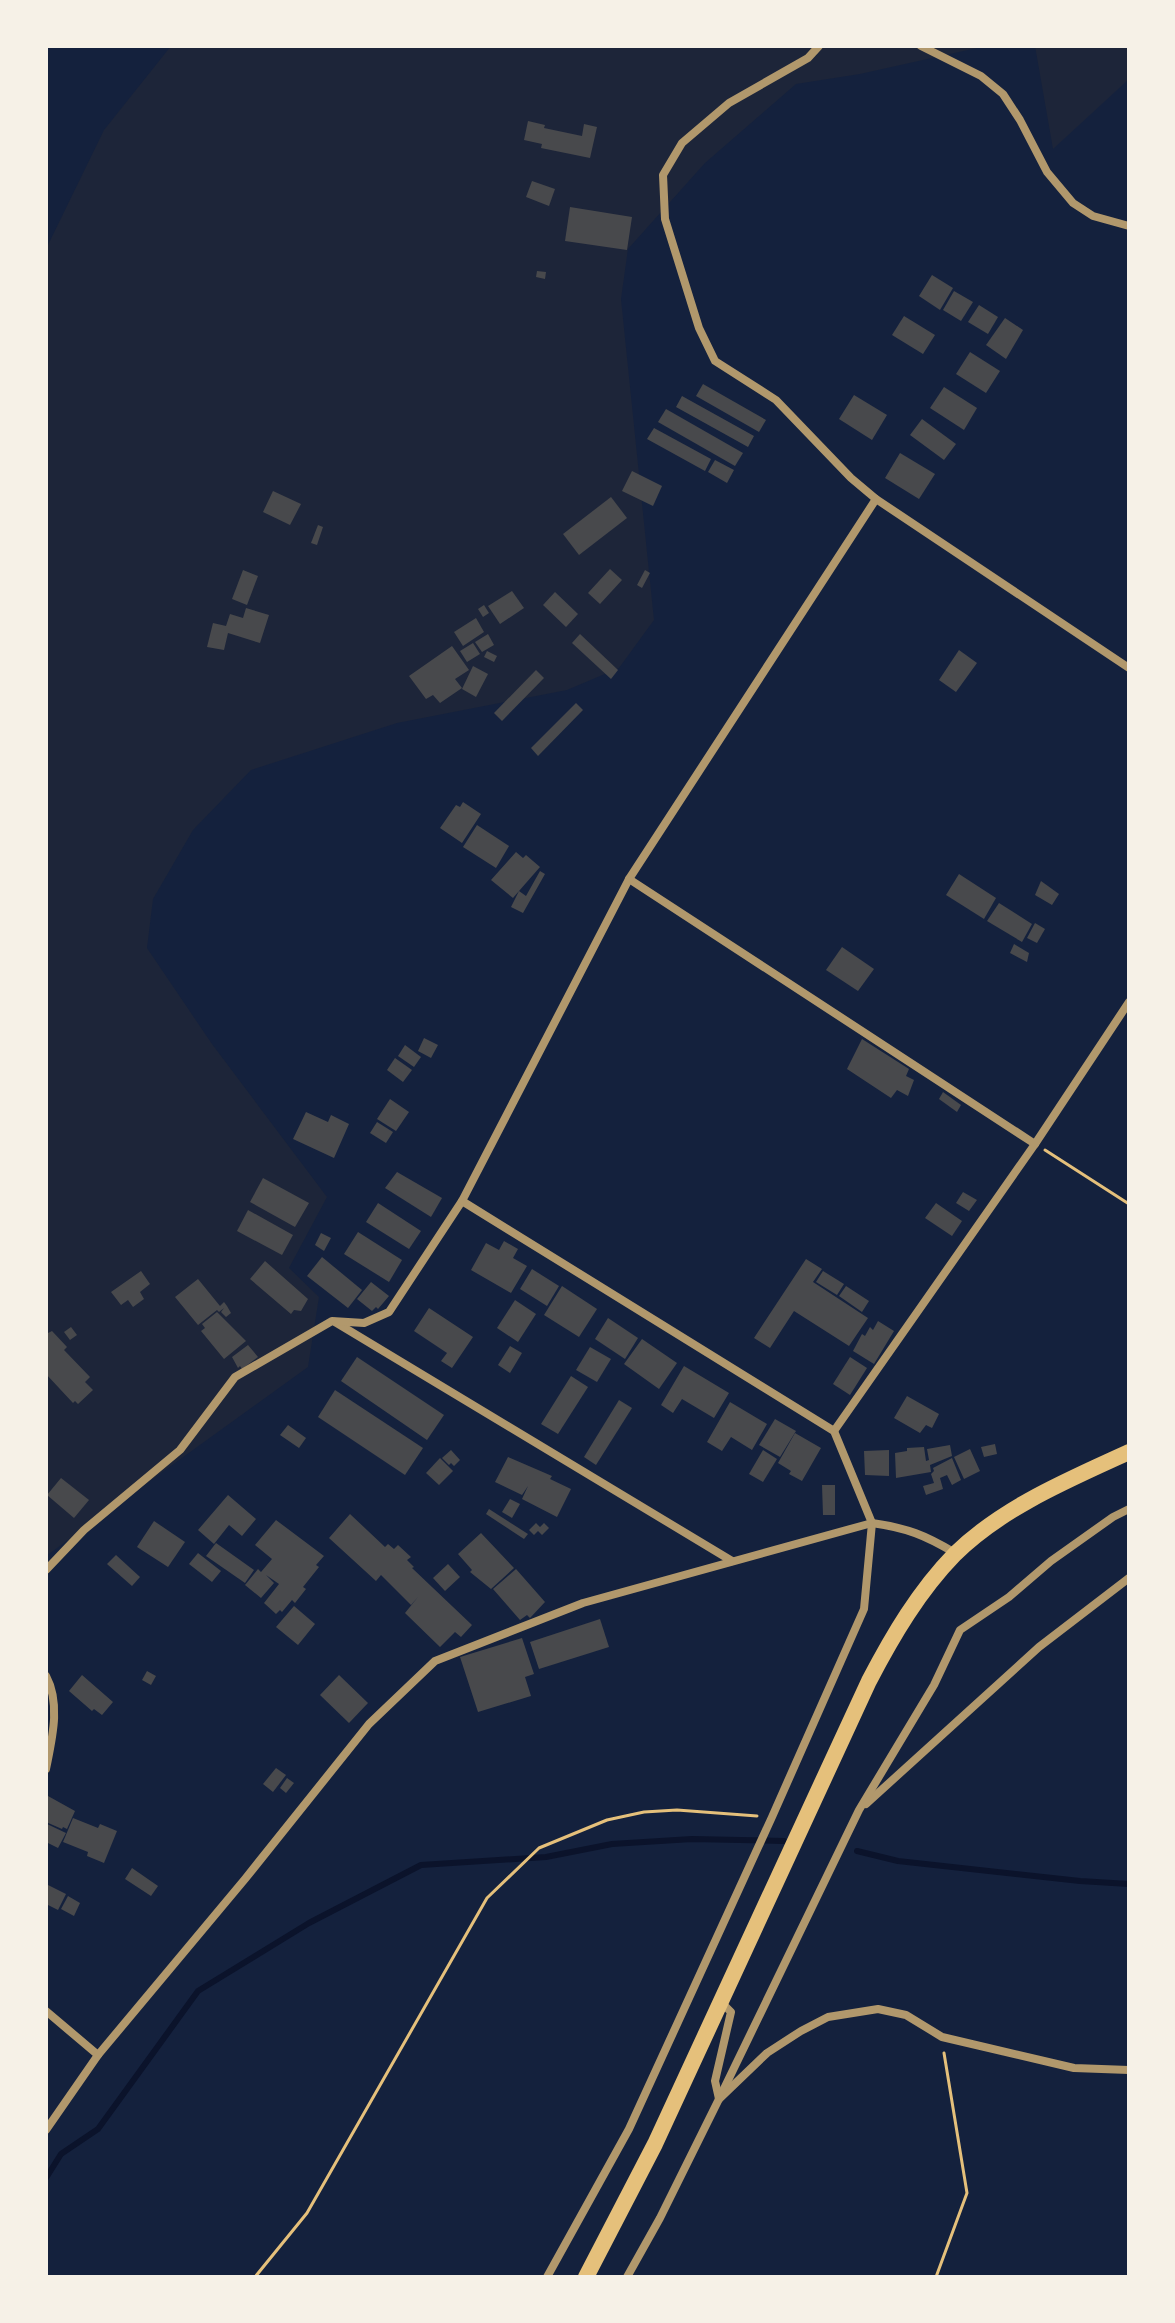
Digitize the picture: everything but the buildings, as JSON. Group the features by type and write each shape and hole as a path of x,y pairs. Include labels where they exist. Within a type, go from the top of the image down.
{"highway":[{"path":"586,2277 655,2144 869,1681 904,1618 956,1554 1017,1507 1129,1452"}],"street":[{"path":"819,46 808,58 729,103 682,143 663,175 665,219 699,328 715,361 776,400 851,478 876,499 1129,668"},
{"path":"921,46 981,76 1003,94 1047,172 1073,203 1093,216 1129,226"},
{"path":"46,1570 84,1530 180,1450 235,1377 332,1321 364,1323 389,1312 462,1201 629,879 876,499"},
{"path":"629,879 1035,1144"},
{"path":"834,1431 845,1411 1035,1144 1129,1002"},
{"path":"462,1201 834,1431 872,1523 864,1609 629,2129 547,2277"},
{"path":"332,1321 732,1561"},
{"path":"627,2277 660,2218 859,1810 934,1685 960,1630 1009,1597 1051,1561 1129,1509"},
{"path":"46,2130 98,2055 369,1724 435,1661 583,1603 872,1523 901,1527 924,1535 956,1554"},
{"path":"859,1810 1039,1647 1129,1578"},
{"path":"46,1676 52,1687 54,1730 46,1769"},
{"path":"719,2099 715,2081 731,2012 721,2002"},
{"path":"719,2099 767,2053 801,2031 828,2017 878,2009 906,2015 942,2037 1074,2068 1129,2070"},
{"path":"46,2011 98,2055"}],"path":[{"path":"1035,1144 1129,1204"},
{"path":"255,2277 307,2213 487,1898 539,1848 607,1820 644,1812 677,1810 772,1817"},
{"path":"936,2277 967,2193 942,2037"}],"shaded area":[{"path":"171,46 986,46 860,74 796,84 705,163 628,249 621,299 654,620 619,668 567,690 397,723 251,770 193,830 153,899 147,948 212,1044 327,1197 289,1268 319,1297 308,1367 46,1556 46,249 104,130"},
{"path":"1035,46 1129,46 1129,79 1053,149"}],"waterway":[{"path":"46,2178 61,2154 98,2129 198,1991 309,1923 421,1865 546,1857 612,1844 692,1839 784,1841"},
{"path":"857,1851 898,1861 1129,1884"}]}
